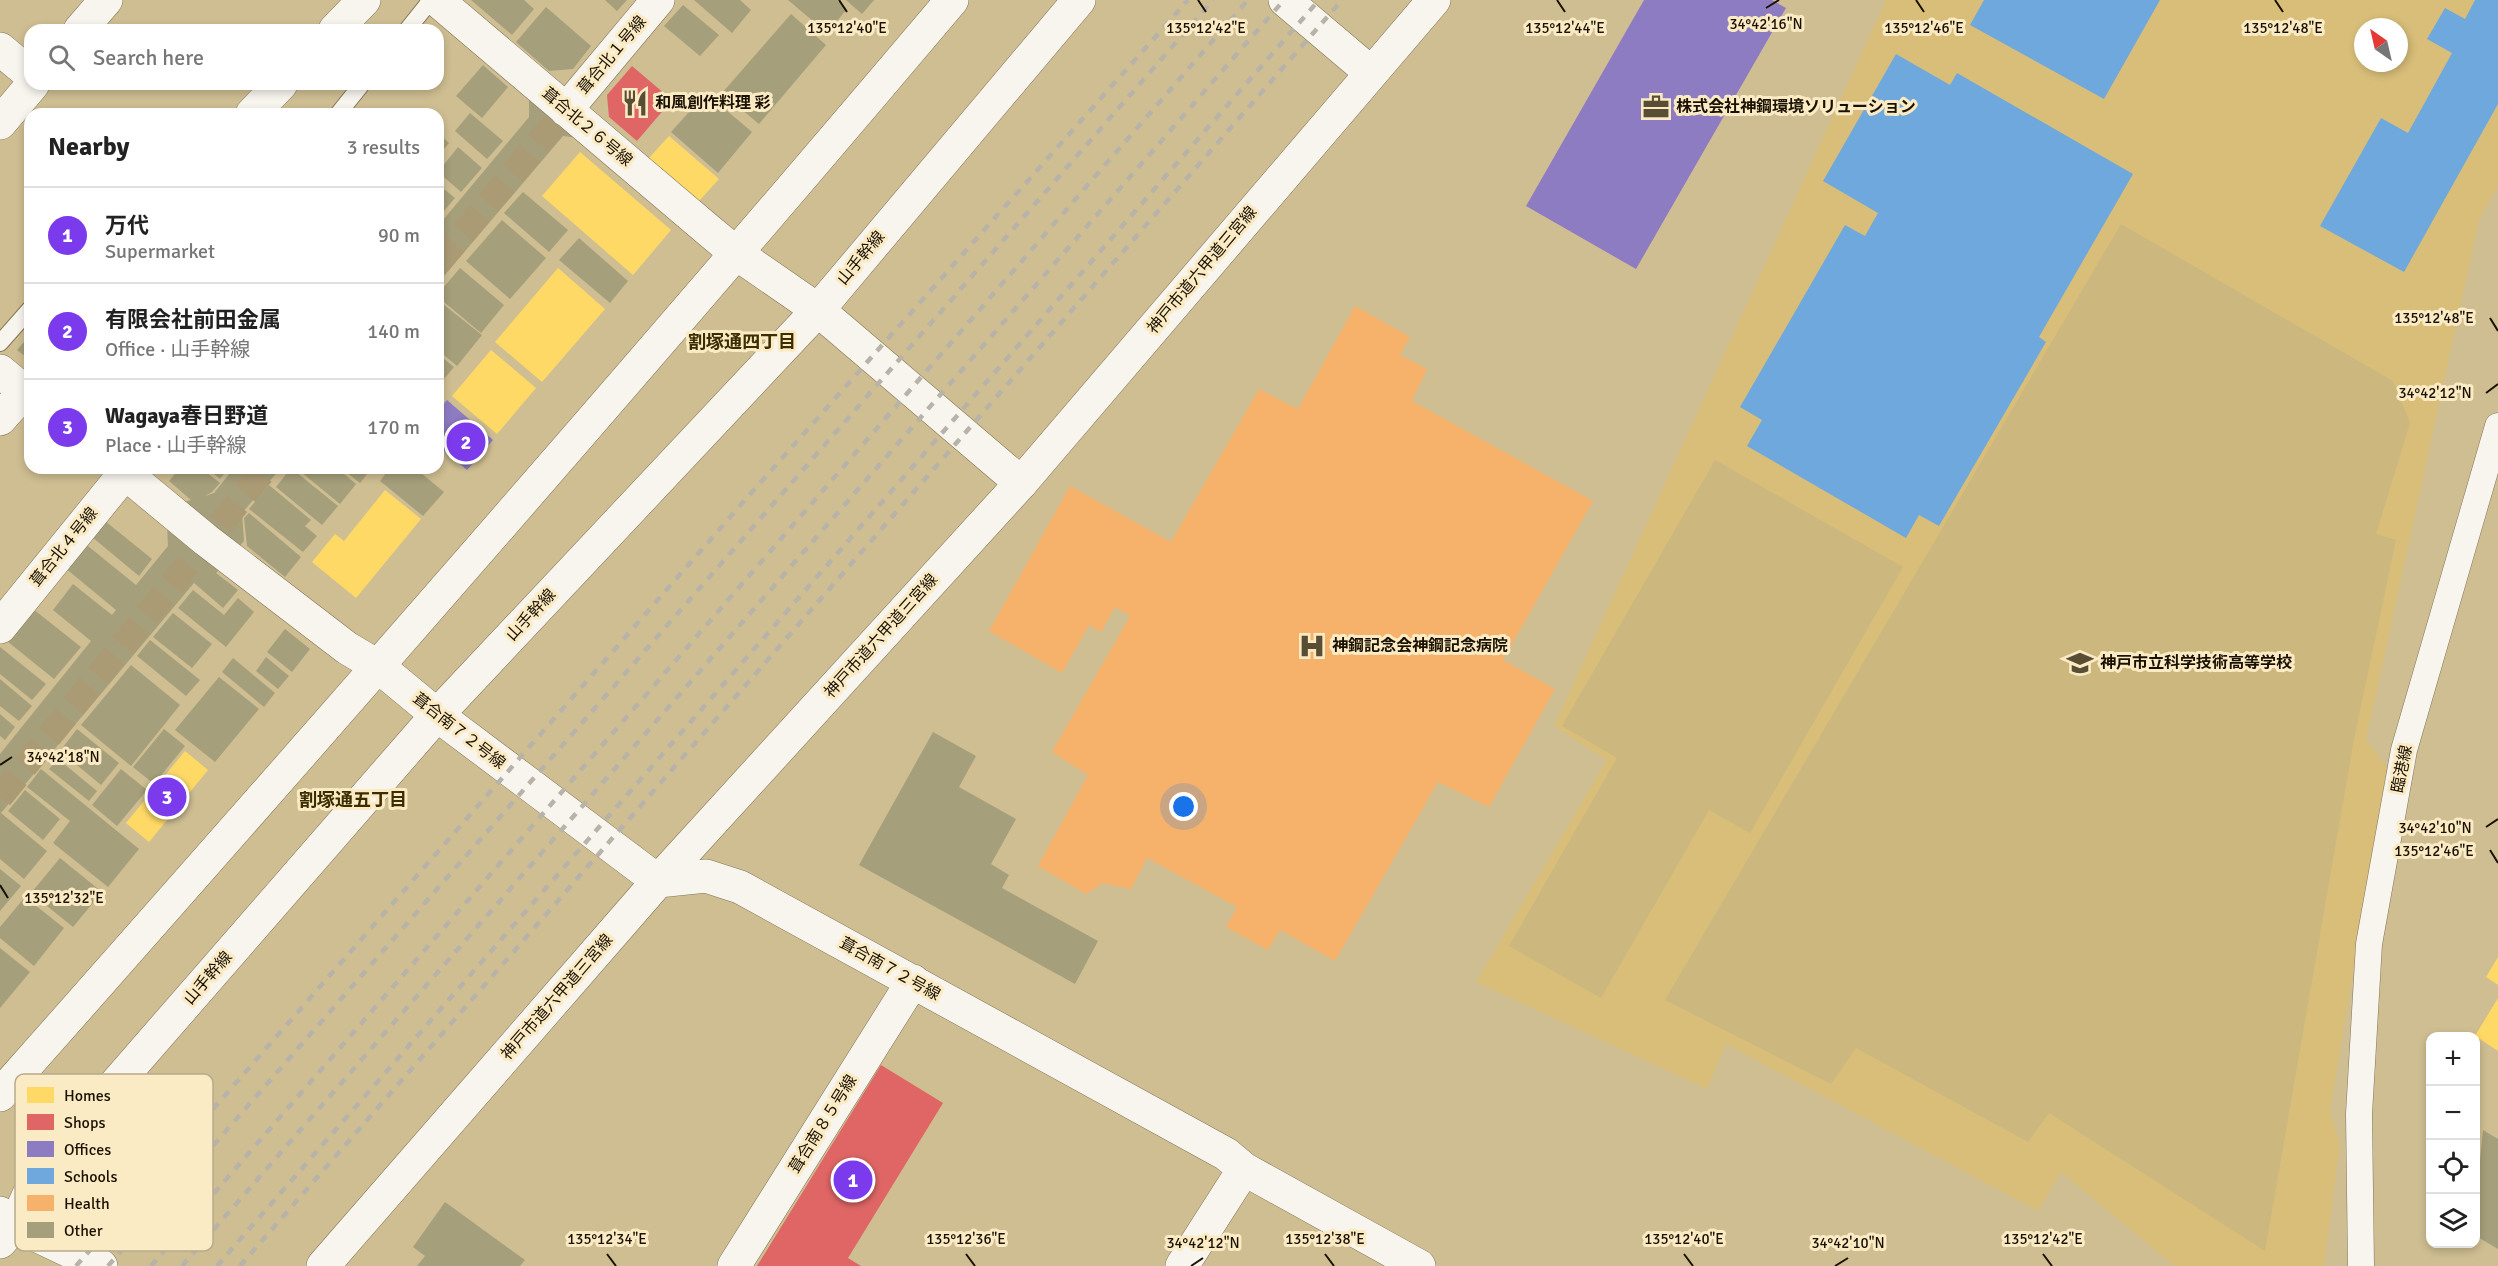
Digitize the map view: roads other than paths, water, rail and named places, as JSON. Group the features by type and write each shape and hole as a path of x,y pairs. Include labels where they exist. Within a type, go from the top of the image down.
{"street":[{"path":"85,24 106,0"},
{"path":"341,24 364,0"},
{"name":"葺合北１号線","path":"566,110 658,0"},
{"path":"19,1074 379,667 737,254 952,0"},
{"name":"山手幹線","path":"124,1074 437,715 818,310 1079,0"},
{"path":"1285,0 1370,72"},
{"name":"神戸市道六甲道三宮線","path":"323,1266 658,881 1021,483 1370,72 1434,0"},
{"name":"葺合北２６号線","path":"444,3 566,110 737,254 818,310 1021,483"},
{"path":"0,49 24,69"},
{"path":"0,123 28,90"},
{"path":"258,108 276,90"},
{"path":"0,371 24,391"},
{"path":"0,419 24,398"},
{"name":"臨港線","path":"2361,1266 2359,1114 2369,944 2404,750 2498,426"},
{"name":"葺合北４号線","path":"0,627 121,474"},
{"name":"葺合南７２号線","path":"129,474 206,540 347,648 379,667 437,715 658,881 706,876 740,887 1226,1154 1244,1169 1419,1266"},
{"name":"葺合南８５号線","path":"734,1266 913,981"},
{"path":"0,1095 15,1078"},
{"path":"1182,1266 1244,1169"},
{"name":"山手幹線","path":"5,1227 15,1211"},
{"path":"64,1251 101,1266"}],"lane":[{"path":"414,24 444,3"},
{"path":"343,108 358,90"},
{"path":"0,343 24,316"}],"tunnel":[{"path":"444,256 566,110"},
{"path":"0,797 261,474"}],"railway":[{"path":"213,1109 745,500 1188,0"},
{"path":"213,1146 1213,0"},
{"path":"213,1194 1248,0"},
{"path":"213,1230 1284,0"},
{"path":"217,1266 1319,0"},
{"path":"240,1266 1342,0"},
{"path":"76,1266 89,1251"},
{"path":"108,1266 121,1251"},
{"path":"151,1266 164,1251"},
{"path":"182,1266 195,1251"}],"place":[{"name":"和風創作料理 彩","path":"635,103"},
{"name":"株式会社神鋼環境ソリューション","path":"1656,107"},
{"name":"有限会社前田金属","path":"466,442"},
{"name":"神鋼記念会神鋼記念病院","path":"1312,646"},
{"name":"神戸市立科学技術高等学校","path":"2080,663"},
{"name":"Wagaya春日野道","path":"167,797"},
{"name":"万代","path":"853,1180"}],"district":[{"name":"割塚通四丁目","path":"742,342"},
{"name":"割塚通五丁目","path":"353,800"}]}
